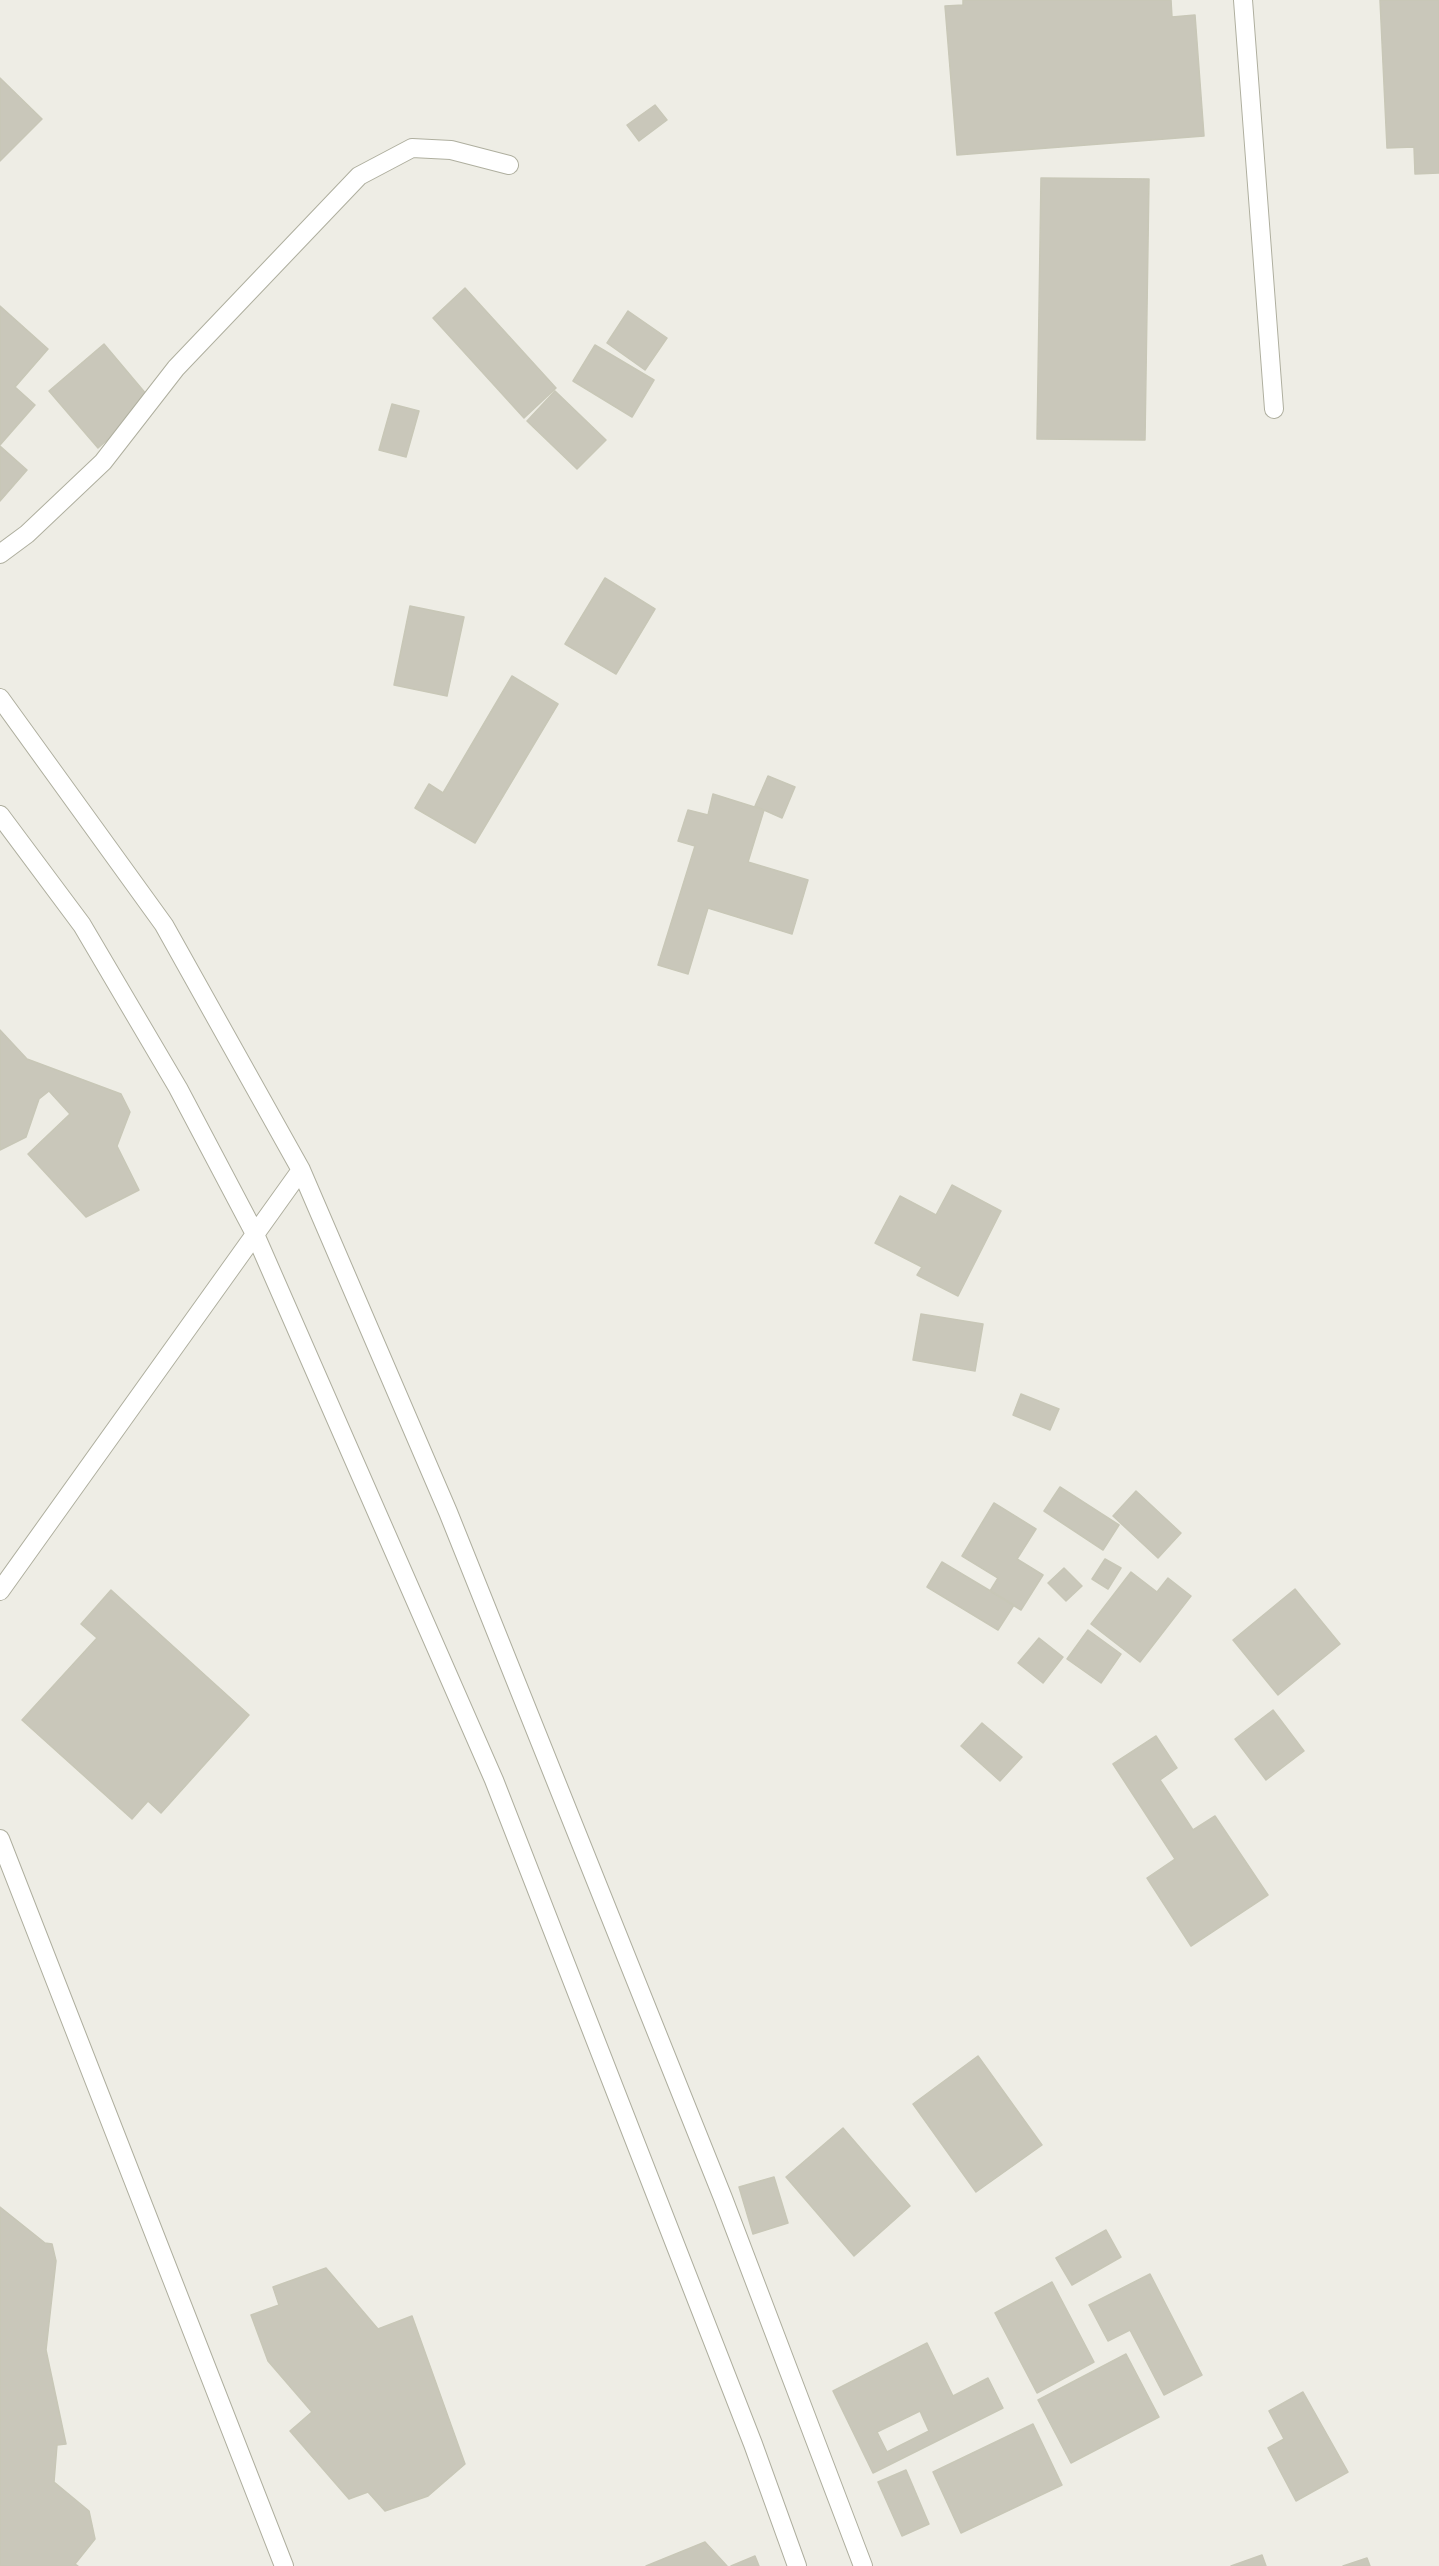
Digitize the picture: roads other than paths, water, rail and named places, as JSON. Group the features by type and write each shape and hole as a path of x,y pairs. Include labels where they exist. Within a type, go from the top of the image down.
{"street":[{"path":"1243,0 1274,409"},
{"path":"0,554 27,534 103,462 176,368 278,264 315,220 359,176 412,148 451,150 508,165"},
{"path":"0,698 164,925 301,1170 453,1523 719,2187 863,2566"},
{"path":"0,815 82,925 178,1088 254,1232 494,1780 748,2433 797,2566"},
{"path":"0,1591 254,1232 301,1170"},
{"path":"0,1839 284,2566"}]}
